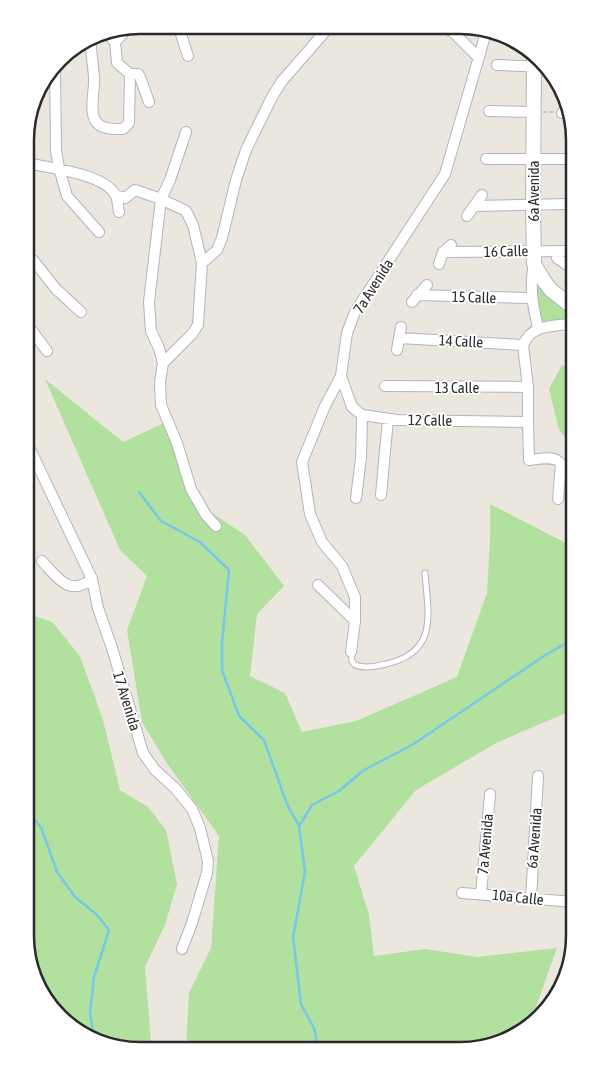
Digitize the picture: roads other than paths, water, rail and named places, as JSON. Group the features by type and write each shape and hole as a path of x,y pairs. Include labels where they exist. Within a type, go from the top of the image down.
{"main road":[{"name":"6a Avenida","path":"534,257 534,112 539,69"},
{"path":"534,257 544,282 566,302"}],"street":[{"path":"181,34 188,56"},
{"path":"202,263 217,250 246,150 272,97 282,80 323,34"},
{"path":"455,34 479,58"},
{"path":"117,36 115,42 117,63 130,74 138,74 150,102"},
{"path":"115,42 121,36"},
{"name":"7a Avenida","path":"352,657 355,621 354,597 342,566 322,542 310,514 302,462 325,406 341,376 347,333 355,312 445,174 485,37"},
{"path":"111,38 115,42"},
{"path":"91,46 94,78 93,112 95,121 101,126 113,129 123,128 129,123 130,74"},
{"path":"497,65 537,67"},
{"path":"56,75 56,151 59,168 67,196 99,232"},
{"path":"488,111 534,112"},
{"path":"186,132 170,180 161,198 149,302 151,331 159,348 163,363 160,382 162,405 177,443 191,489 206,515 216,526"},
{"path":"486,159 566,159"},
{"path":"34,164 59,168 103,183 115,195 125,198 134,190 161,198 186,211 193,225 202,263 198,325 192,334 163,363"},
{"path":"115,195 119,212"},
{"path":"467,216 482,195"},
{"path":"475,206 533,203 566,204"},
{"path":"438,264 443,252 452,245"},
{"path":"559,251 557,258 566,264"},
{"name":"16 Calle","path":"443,252 534,257 566,251"},
{"name":"6a Avenida","path":"534,257 531,298 534,331"},
{"path":"34,261 56,289 81,312"},
{"name":"15 Calle","path":"427,284 414,299 531,298"},
{"path":"558,499 561,464 559,461 555,458 529,460 528,387 523,345 525,340 534,331 566,325"},
{"path":"397,350 401,327"},
{"path":"34,333 47,351"},
{"name":"14 Calle","path":"399,338 523,345"},
{"path":"341,376 352,407 362,415 361,458 356,498"},
{"name":"13 Calle","path":"385,386 528,387"},
{"name":"12 Calle","path":"362,415 388,419 528,422"},
{"path":"381,495 388,419"},
{"name":"17 Avenida","path":"34,458 92,579 98,608 144,753 155,770 175,788 192,809 205,846 208,861 207,873 182,949"},
{"path":"42,561 68,586 84,585 92,579"},
{"path":"318,584 355,621"},
{"name":"6a Avenida","path":"531,899 538,776"},
{"name":"7a Avenida","path":"481,894 490,794"},
{"name":"10a Calle","path":"462,893 566,901"}],"lane":[{"path":"352,657 359,667 392,662 405,657 420,644 426,635 429,623 425,572"}],"waterway":[{"path":"139,492 161,521 200,542 229,570 222,643 222,670 239,716 264,740 287,804 299,826 305,872 293,937 301,1004 314,1028 317,1042"},
{"path":"299,826 312,805 339,791 364,770 412,745 566,643"},
{"path":"34,819 41,827 57,872 75,897 97,915 109,930 94,977 90,1013 93,1031"}]}
